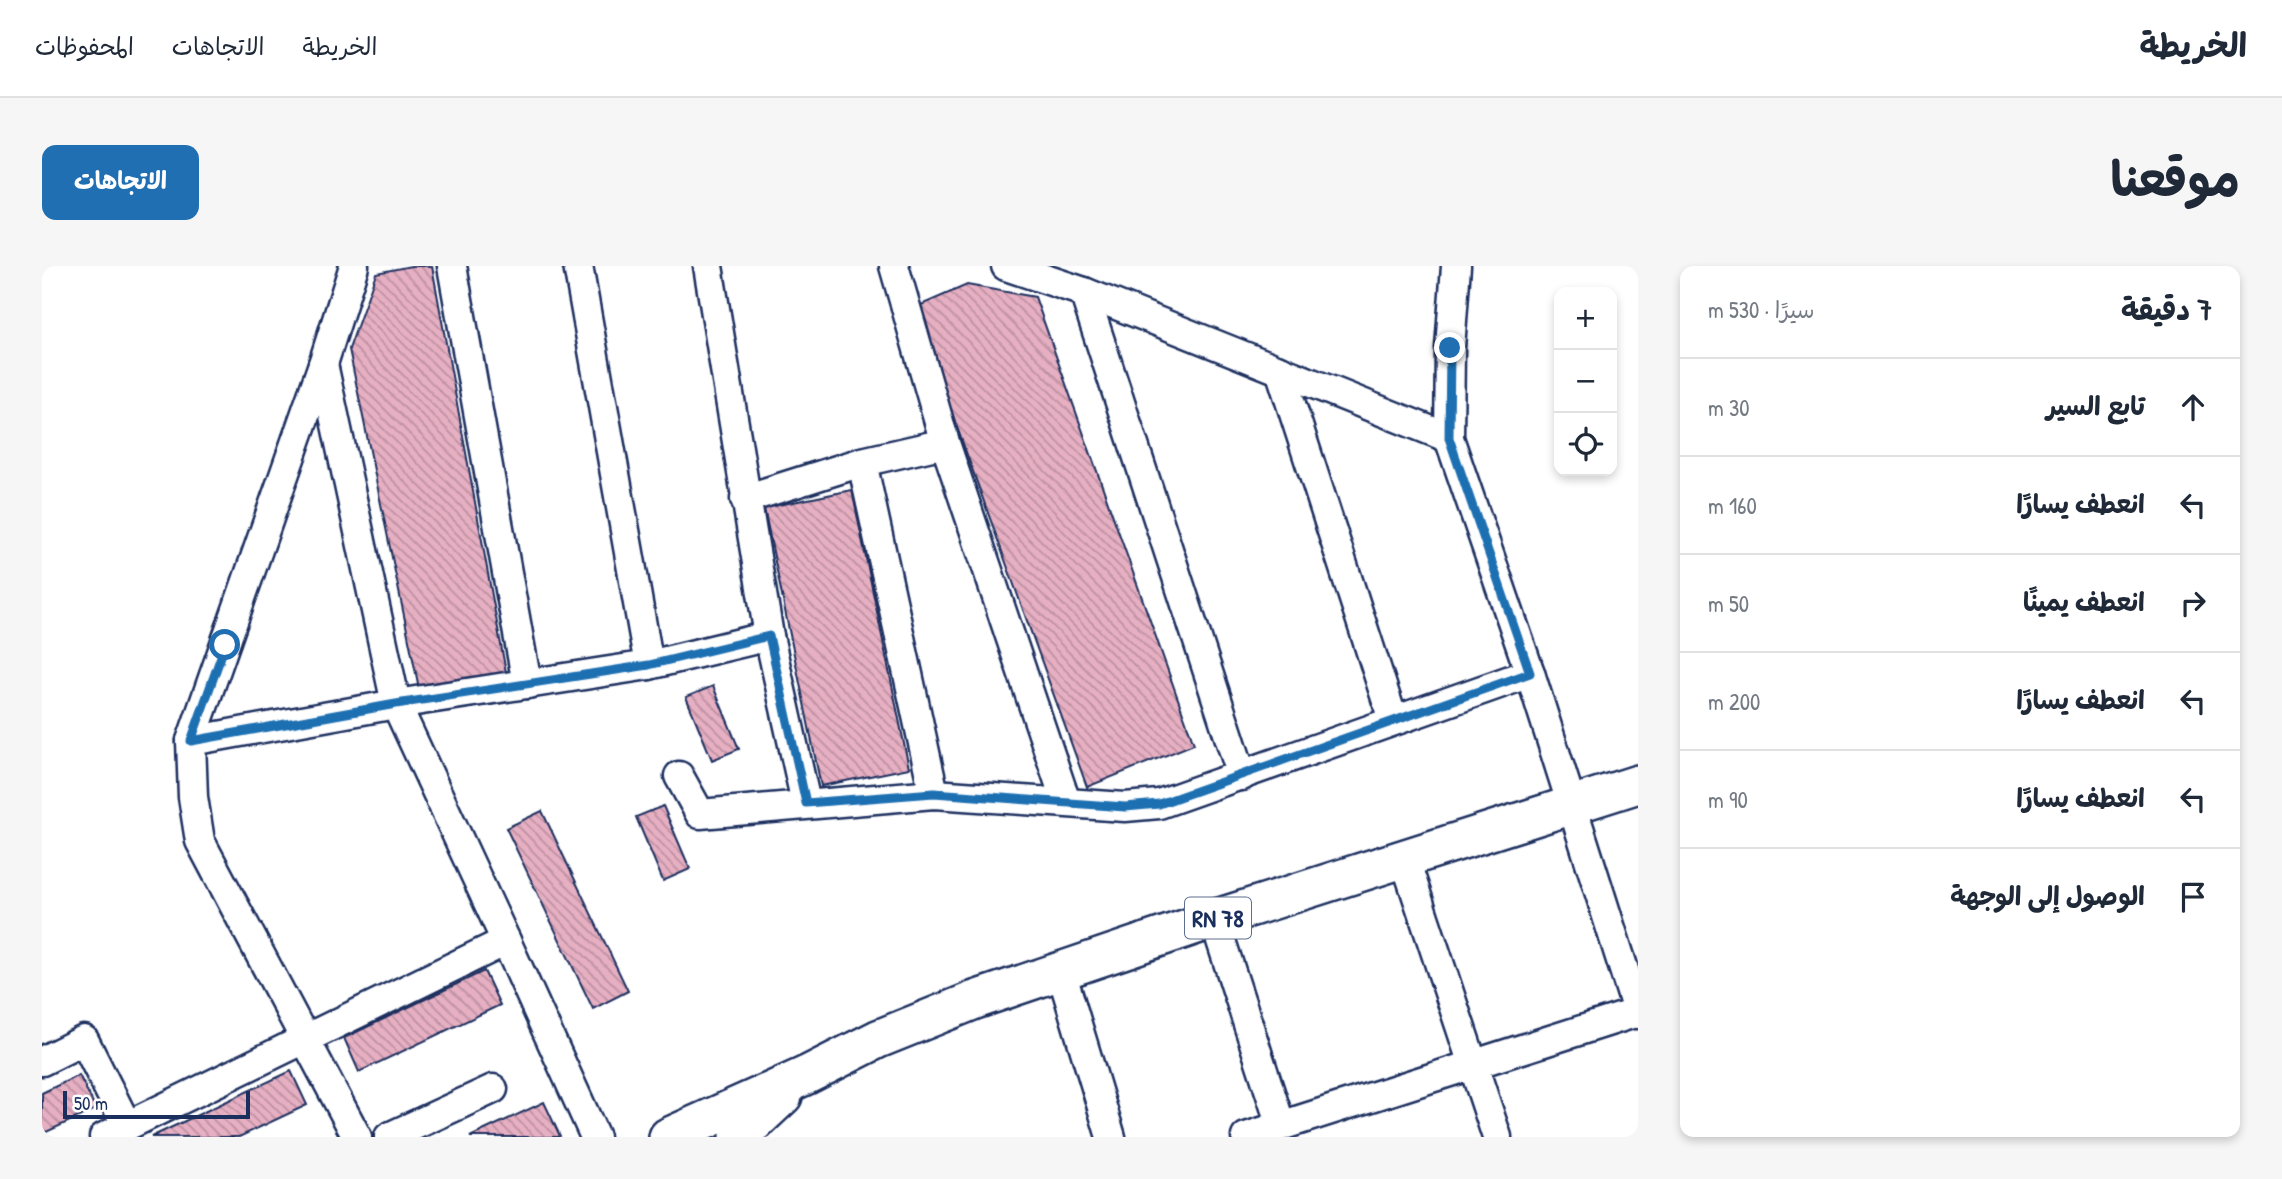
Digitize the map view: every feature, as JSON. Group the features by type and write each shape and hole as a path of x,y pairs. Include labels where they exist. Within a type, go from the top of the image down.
{"main road":[{"name":"RN 78","path":"739,1137 807,1075 878,1039 923,1020 1214,919 1638,784"},
{"path":"668,1137 807,1075"}],"street":[{"path":"354,266 323,364 191,741 193,797 200,841 356,1137"},
{"path":"452,266 527,684"},
{"path":"578,266 649,665"},
{"path":"708,266 769,636 806,803"},
{"path":"894,266 945,443 1066,802"},
{"path":"1006,266 1084,292 1449,438"},
{"path":"1246,1137 1638,1013 1530,673 1449,438 1450,348 1456,266"},
{"path":"1084,292 1242,776"},
{"path":"323,364 396,704 595,1137"},
{"path":"1280,370 1393,720"},
{"path":"745,499 862,462 945,443"},
{"path":"862,462 934,793"},
{"path":"191,741 396,704 649,665 769,636"},
{"path":"679,776 700,814 934,793 1125,807 1159,804 1530,673"},
{"path":"1405,860 1497,1137"},
{"path":"1214,919 1281,1126"},
{"path":"42,1061 84,1040 115,1132 506,941"},
{"path":"1061,971 1111,1137"},
{"path":"388,1137 493,1089"}],"building":[{"path":"411,266 432,266 507,678 420,693 349,349 376,273"},
{"path":"967,285 1035,297 1194,744 1087,787 914,308"},
{"path":"852,490 909,768 821,786 764,508"},
{"path":"713,686 739,749 712,760 686,697"},
{"path":"663,806 690,869 663,881 636,817"},
{"path":"542,811 628,991 593,1009 506,828"},
{"path":"484,971 500,1005 359,1072 344,1038"},
{"path":"291,1071 307,1105 239,1137 151,1137"},
{"path":"79,1075 96,1109 42,1134 42,1093"},
{"path":"544,1102 560,1136 558,1137 470,1137"}],"route":[{"path":"225,645 191,741 396,704 649,665 769,636 806,803 934,793 1125,807 1159,804 1530,673 1449,438 1450,348"}]}
